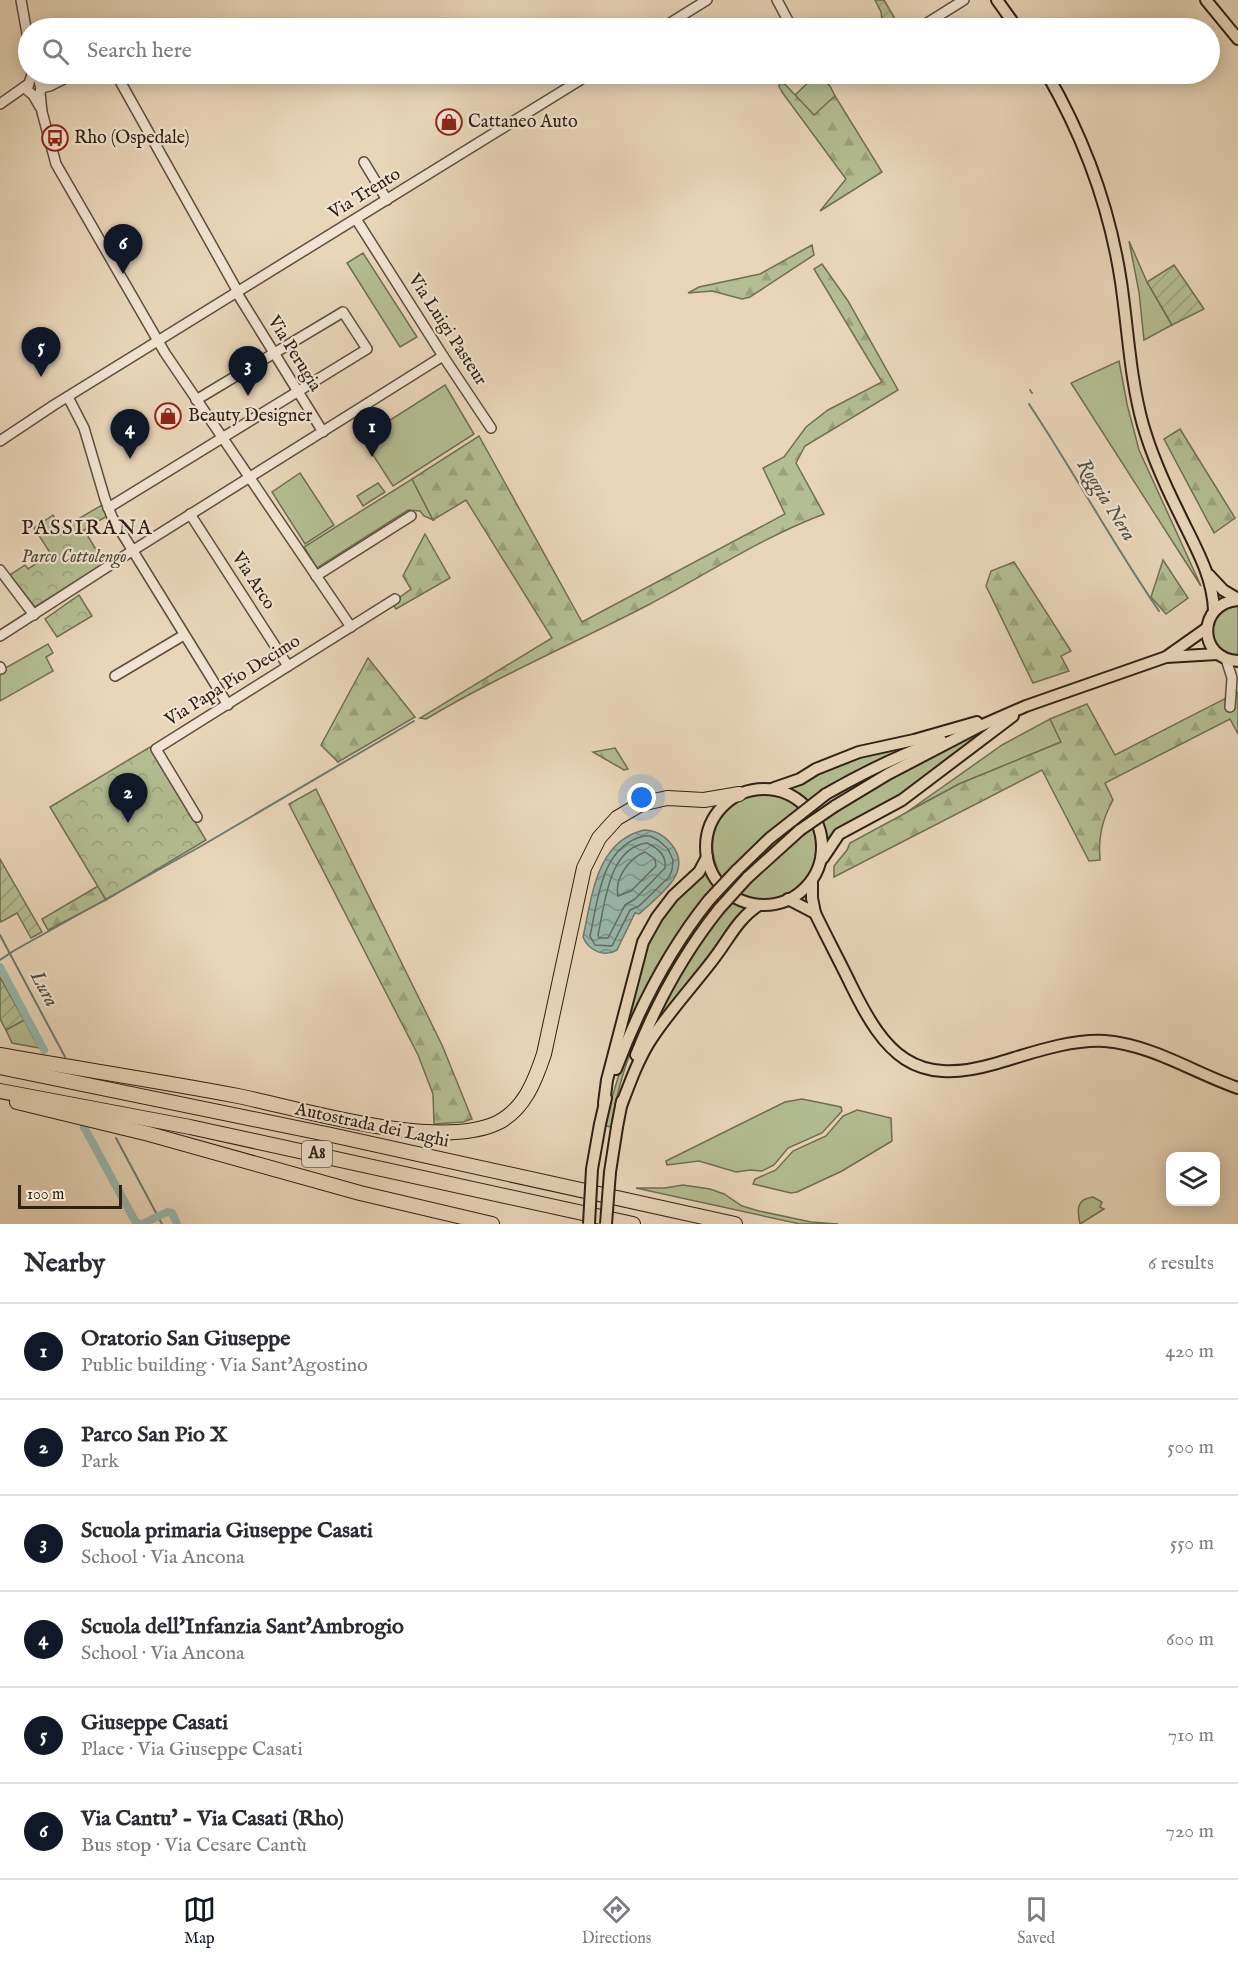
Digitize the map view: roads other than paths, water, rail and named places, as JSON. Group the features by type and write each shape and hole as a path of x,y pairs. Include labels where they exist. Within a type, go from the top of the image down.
{"highway":[{"path":"0,1055 238,1096 362,1123 406,1130 462,1132 497,1123 511,1114 533,1085 544,1054 584,868 599,838 617,818 640,804 667,798 704,800 739,794"},
{"name":"Autostrada dei Laghi","path":"0,1068 313,1131 735,1224"},
{"path":"0,1092 26,1105 149,1134 473,1224"},
{"name":"A8","path":"0,1092 190,1127 633,1224"},
{"path":"429,1210 492,1224"},
{"path":"568,1210 606,1224"}],"main road":[{"path":"997,0 1010,18"},
{"path":"1206,0 1238,39"},
{"path":"1052,84 1070,117 1100,192 1112,236 1143,423 1166,487 1209,575 1223,590 1238,600"},
{"path":"1209,575 1214,610 1207,628 1208,638 1211,647 1222,657"},
{"path":"1214,610 1222,604 1238,600"},
{"path":"769,789 786,785 816,769 859,752 951,730 1166,657 1207,628"},
{"path":"1166,657 1222,657 1238,661"},
{"path":"606,1224 609,1172 621,1106 634,1060 663,995 692,945 719,909 747,878 800,831 835,806 888,774 978,727 1026,706"},
{"path":"819,867 822,836 817,822 809,809 798,799 784,792 754,789 739,794 726,802 713,820 706,842 706,857 719,884 730,894 759,905 774,904 788,899 812,880 839,834 902,800 1026,706"},
{"path":"604,1103 632,1028 660,970 681,936 709,900 737,870 770,838 826,795 915,749 978,727"},
{"path":"589,1224 592,1169 607,1080 643,942 657,917 699,872 706,857"},
{"path":"812,880 815,913 868,1019 883,1040 910,1062 926,1068 949,1072 977,1069 1050,1048 1103,1041 1147,1050 1238,1088"},
{"path":"788,899 815,913"},
{"path":"621,1106 651,1039 711,963 739,921 759,905"}],"street":[{"path":"21,0 24,18"},
{"path":"678,18 707,0"},
{"path":"777,0 787,18"},
{"path":"935,18 964,0"},
{"path":"0,105 34,85 54,84"},
{"name":"Via Perugia","path":"122,84 238,293 323,432"},
{"name":"Via Trento","path":"0,441 574,84"},
{"path":"34,85 56,164 158,342 351,627"},
{"path":"364,162 387,200"},
{"name":"Via Luigi Pasteur","path":"356,219 491,428"},
{"path":"108,508 367,349 342,312 196,400"},
{"path":"0,636 443,356"},
{"path":"68,397 84,428 108,508 132,551 228,705"},
{"name":"Via Arco","path":"190,514 288,666"},
{"path":"316,576 411,516"},
{"path":"0,570 34,615"},
{"name":"Via Papa Pio Decimo","path":"197,816 156,749 395,599"},
{"path":"116,676 184,634"},
{"path":"1222,657 1232,678 1230,707"},
{"path":"1232,678 1238,669"}],"water":[{"path":"644,830 660,834 672,845 678,855 679,865 676,874 664,892 639,914 635,913 617,950 602,953 589,946 583,937 599,873 615,846 628,836"}],"waterway":[{"name":"Roggia Nera","path":"1029,404 1159,611"},
{"path":"0,960 203,845 414,721"},
{"name":"Lura","path":"0,935 65,1057"},
{"path":"0,967 44,1050"},
{"path":"84,1127 135,1221 139,1224"},
{"name":"Lura","path":"116,1138 162,1224"},
{"path":"142,1224 167,1212 172,1213 177,1224"}],"place":[{"name":"Cattaneo Auto","path":"449,122"},
{"name":"Rho (Ospedale)","path":"55,138"},
{"name":"Via Cantu' - Via Casati (Rho)","path":"123,274"},
{"name":"Giuseppe Casati","path":"41,377"},
{"name":"Scuola primaria Giuseppe Casati","path":"248,396"},
{"name":"Beauty Designer","path":"168,416"},
{"name":"Oratorio San Giuseppe","path":"372,457"},
{"name":"Scuola dell'Infanzia Sant'Ambrogio","path":"130,459"},
{"name":"Parco San Pio X","path":"128,823"}],"district":[{"name":"PASSIRANA","path":"87,528"}],"park label":[{"name":"Parco Cottolengo","path":"74,557"}]}
